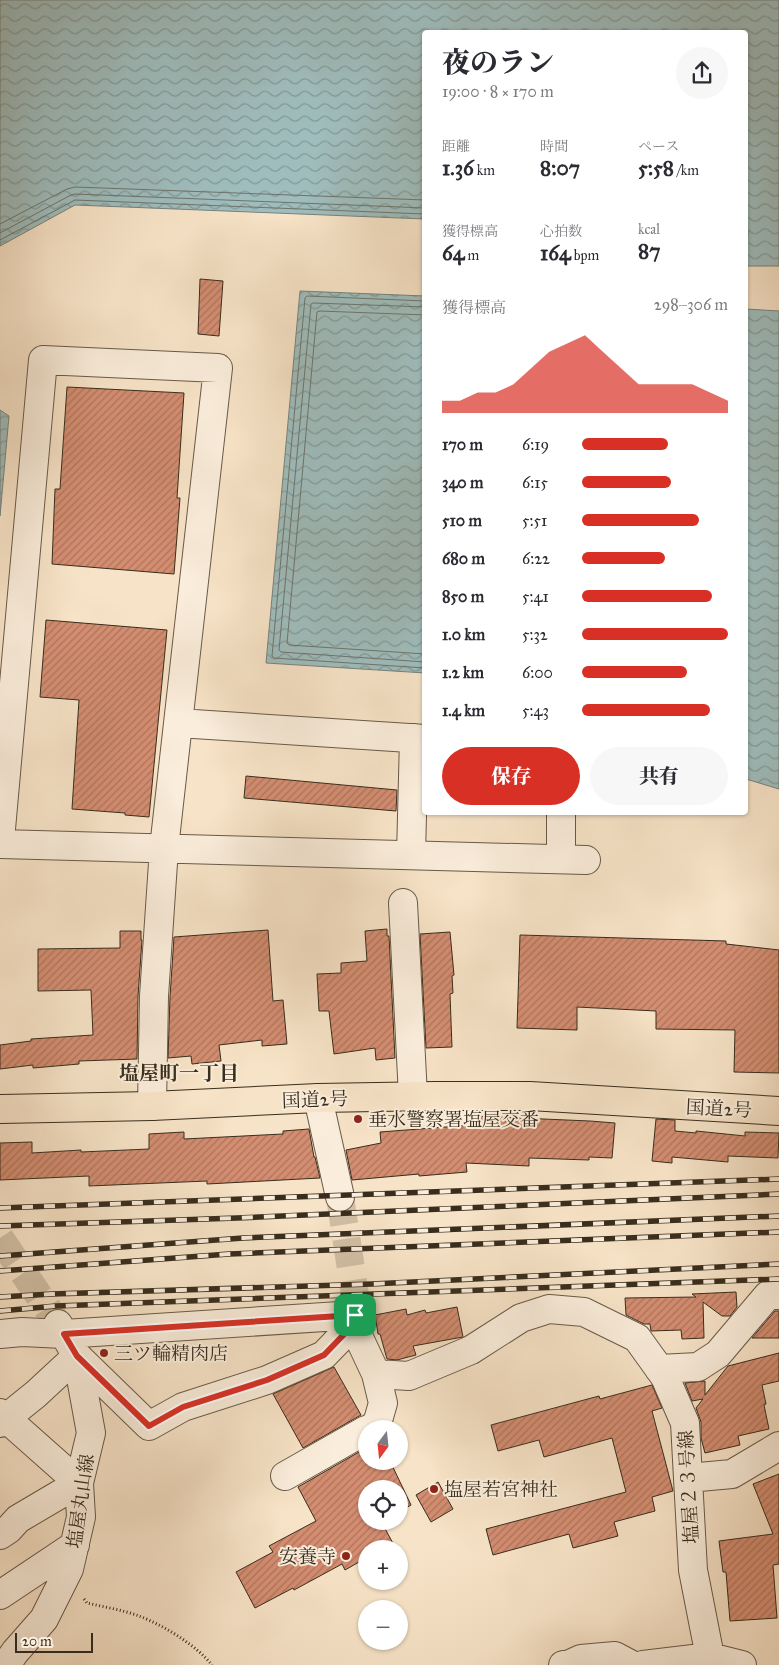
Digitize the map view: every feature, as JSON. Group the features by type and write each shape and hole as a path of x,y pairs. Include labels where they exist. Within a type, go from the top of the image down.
{"highway":[{"name":"国道2号","path":"0,1109 152,1106 318,1098 530,1096 779,1111"}],"street":[{"path":"0,840 43,360 218,368 164,848 154,996 152,1106"},
{"path":"178,724 420,739 410,855"},
{"path":"0,844 574,859 562,815"},
{"path":"403,903 414,1096"},
{"path":"318,1098 340,1197"},
{"path":"659,1369 698,1367 718,1354 768,1295 779,1295"},
{"name":"塩屋２３号線","path":"376,1374 409,1376 471,1350 521,1318 549,1309 584,1312 637,1338 665,1377 685,1423 693,1570 710,1657"},
{"path":"66,1338 149,1426 183,1407 267,1380 324,1355 355,1316"},
{"path":"0,1334 22,1332 66,1338 355,1316"},
{"path":"355,1316 376,1374 383,1402 378,1420"},
{"path":"0,1534 9,1529 18,1519 79,1483 2,1418 36,1394 66,1338"},
{"name":"塩屋丸山線","path":"6,1665 44,1619 72,1557 82,1518 79,1483 91,1433 66,1338"},
{"path":"285,1476 358,1436"},
{"path":"688,1478 732,1474 779,1446"},
{"path":"0,1595 72,1557"},
{"path":"563,1665 570,1665 581,1659 615,1656 632,1665"},
{"path":"643,1665 710,1657 742,1665"}],"path":[{"path":"72,1557 80,1572 79,1592 87,1603 139,1616 178,1636 202,1653 212,1665"}],"water":[{"path":"0,0 779,0 779,266 748,266 748,30 422,30 422,219 75,205 0,246"},
{"path":"300,291 422,296 422,673 266,663"},
{"path":"748,309 779,311 779,789 748,780"},
{"path":"0,410 9,416 0,516"}],"building":[{"path":"200,279 223,281 219,336 198,334"},
{"path":"67,387 184,393 177,498 180,498 174,574 52,564 55,489 60,489"},
{"path":"46,620 167,630 149,817 72,809 79,700 40,697"},
{"path":"246,776 397,790 396,811 244,798"},
{"path":"387,929 387,936 389,936 395,1058 376,1060 375,1048 334,1054 329,1011 319,1011 317,974 341,973 341,963 367,961 365,931"},
{"path":"268,930 273,1001 283,1000 287,1044 262,1046 262,1040 219,1045 221,1061 192,1064 191,1056 168,1058 174,937"},
{"path":"120,931 141,931 137,1059 79,1061 79,1064 33,1068 33,1065 0,1069 0,1045 31,1041 31,1039 93,1035 91,990 38,991 38,949 120,948"},
{"path":"450,932 454,975 452,976 453,993 450,994 452,1047 426,1048 420,934"},
{"path":"520,935 726,941 726,944 779,950 779,1073 734,1072 735,1030 656,1029 656,1011 577,1007 577,1030 517,1028"},
{"path":"473,1116 615,1123 612,1158 589,1157 589,1160 529,1158 529,1166 466,1163 467,1172 352,1180 346,1150 381,1143 380,1132 472,1125"},
{"path":"656,1119 675,1120 675,1131 745,1136 745,1132 779,1133 778,1158 728,1156 728,1162 672,1157 672,1163 652,1161"},
{"path":"309,1129 320,1178 207,1184 207,1181 89,1186 89,1176 0,1180 0,1143 32,1142 32,1153 149,1149 149,1134 184,1132 184,1139 283,1134 283,1131"},
{"path":"736,1292 737,1307 730,1316 722,1316 703,1302 704,1338 682,1339 681,1330 651,1331 650,1324 644,1324 626,1315 625,1298 696,1297 692,1294"},
{"path":"457,1307 463,1337 413,1346 416,1355 397,1360 387,1359 380,1334 378,1334 375,1315 406,1309 407,1315 425,1310 426,1313"},
{"path":"775,1311 779,1311 779,1338 752,1338"},
{"path":"779,1353 779,1381 762,1385 769,1429 738,1436 740,1445 705,1453 701,1438 701,1422 696,1408 703,1399 692,1401 685,1383 705,1381 705,1395 728,1366"},
{"path":"334,1367 361,1415 303,1448 273,1394"},
{"path":"652,1385 662,1408 652,1411 673,1491 652,1497 655,1511 614,1522 618,1536 573,1548 569,1534 493,1555 486,1529 626,1492 612,1438 544,1457 539,1440 498,1451 491,1425 599,1396 600,1399"},
{"path":"358,1453 358,1470 394,1470 399,1480 358,1480 358,1530 386,1530 391,1540 358,1540 358,1563 345,1570 342,1564 294,1590 293,1588 255,1608 236,1572 273,1552 269,1546 316,1521 298,1487"},
{"path":"779,1474 779,1564 773,1565 777,1618 730,1621 726,1572 723,1572 719,1541 773,1534 753,1484"},
{"path":"438,1482 453,1509 431,1522 416,1495"}],"tunnel":[{"path":"340,1197 357,1308"},
{"path":"0,1238 58,1324"}],"railway":[{"path":"0,1208 779,1179"},
{"path":"0,1226 237,1218 779,1194"},
{"path":"0,1256 243,1238 779,1216"},
{"path":"0,1271 229,1254 779,1232"},
{"path":"0,1297 372,1284 779,1264"},
{"path":"0,1311 56,1306 779,1279"}],"place":[{"name":"垂水警察署塩屋交番","path":"358,1119"},
{"name":"三ツ輪精肉店","path":"104,1353"},
{"name":"塩屋若宮神社","path":"434,1489"},
{"name":"安養寺","path":"346,1556"}],"district":[{"name":"塩屋町一丁目","path":"179,1073"}],"route":[{"path":"355,1315 353,1325 324,1355 267,1380 183,1407 149,1426 77,1356 64,1334 210,1324 355,1315"}]}
